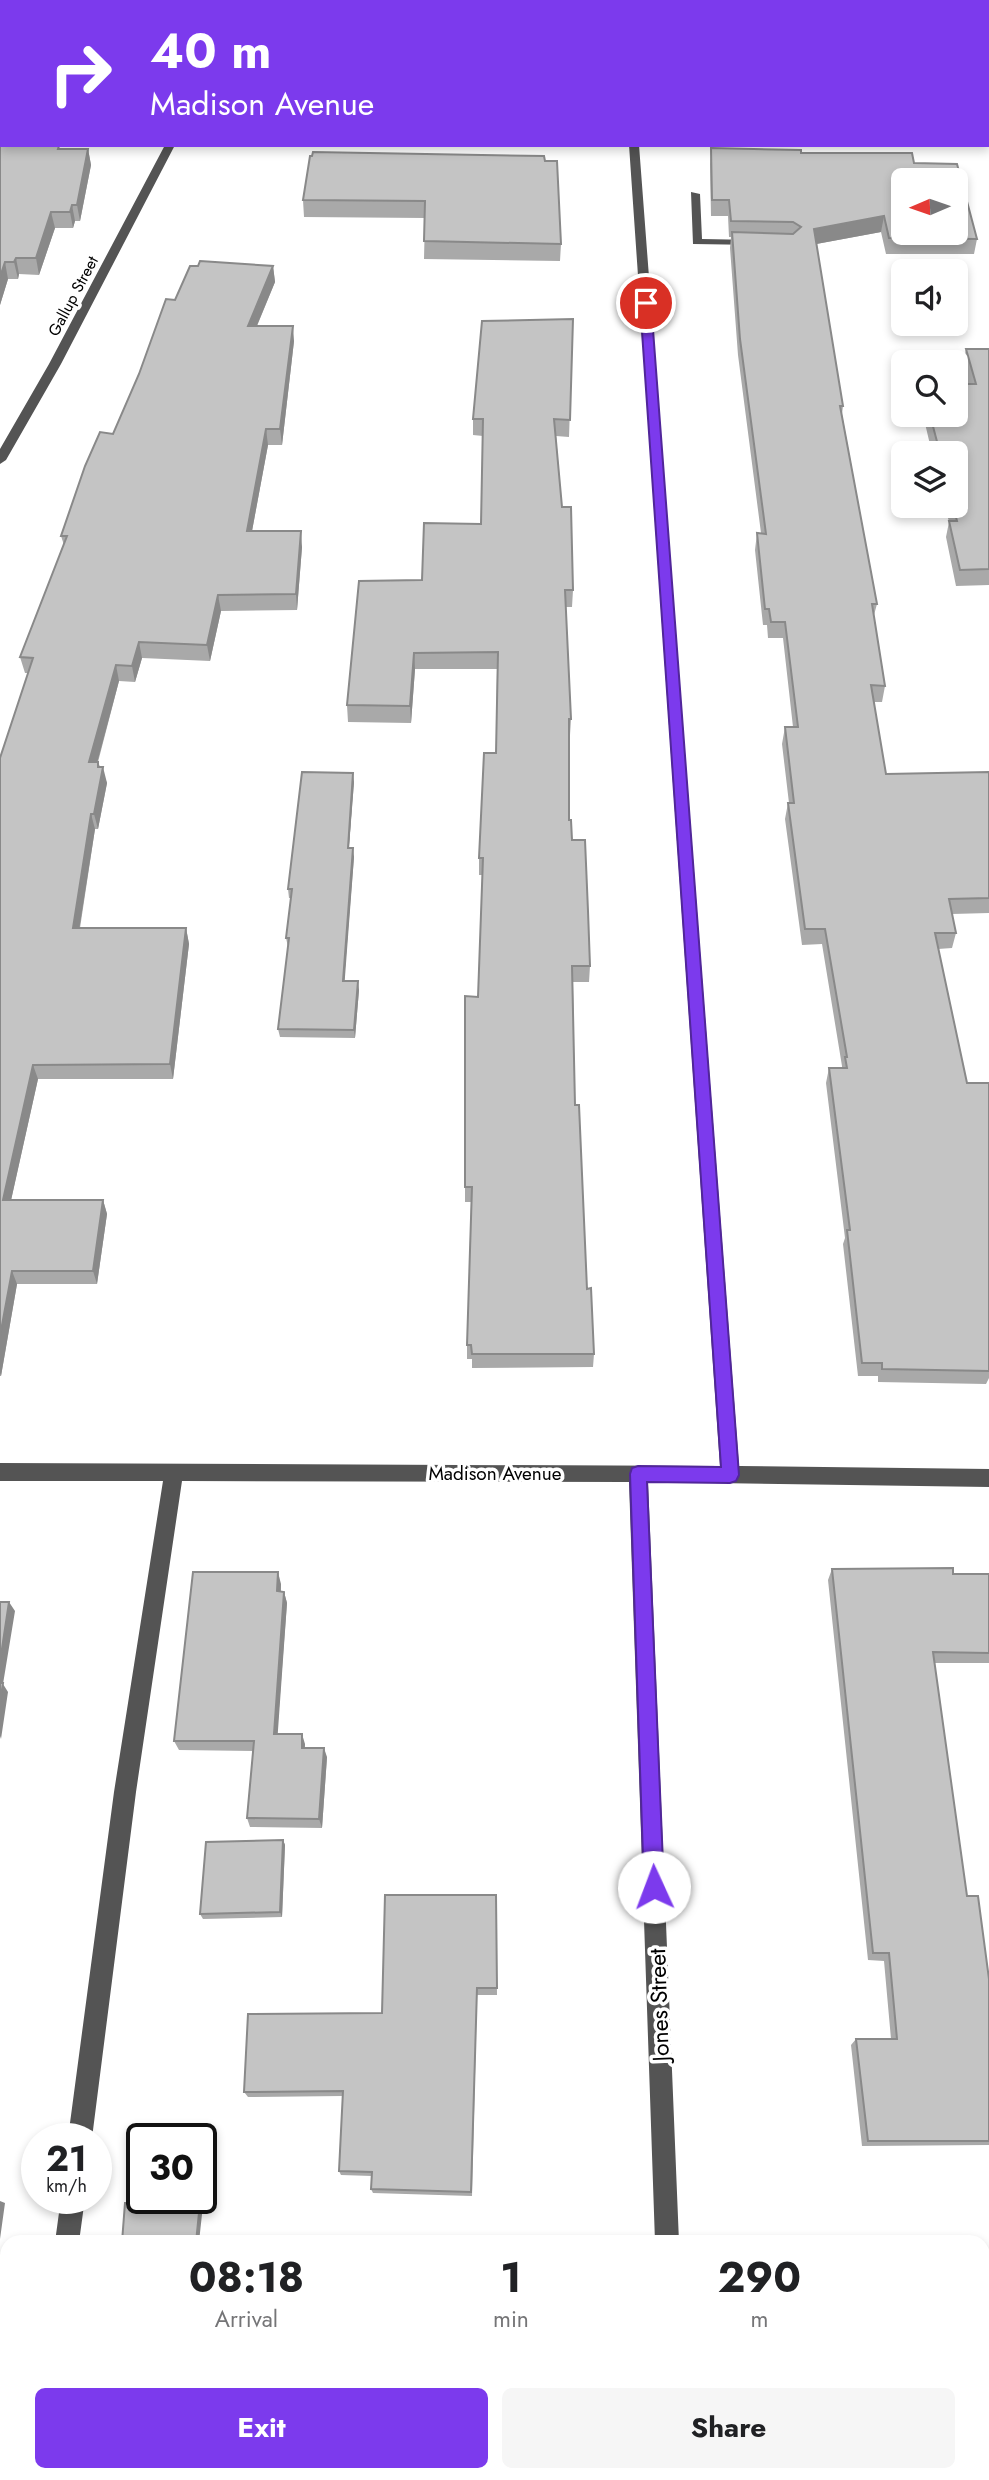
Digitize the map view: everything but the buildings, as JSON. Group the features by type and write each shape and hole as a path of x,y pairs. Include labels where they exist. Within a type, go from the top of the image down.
{"street":[{"name":"Gallup Street","path":"0,460 55,364 169,147"},
{"path":"634,147 730,1475"},
{"path":"695,194 697,242 764,243"},
{"name":"Madison Avenue","path":"0,1472 989,1478"},
{"path":"82,2123 125,1791 174,1472"},
{"name":"Jones Street","path":"638,1474 667,2235"},
{"path":"68,2235 71,2214"}],"route":[{"path":"646,303 730,1475 638,1474 654,1887"}]}
